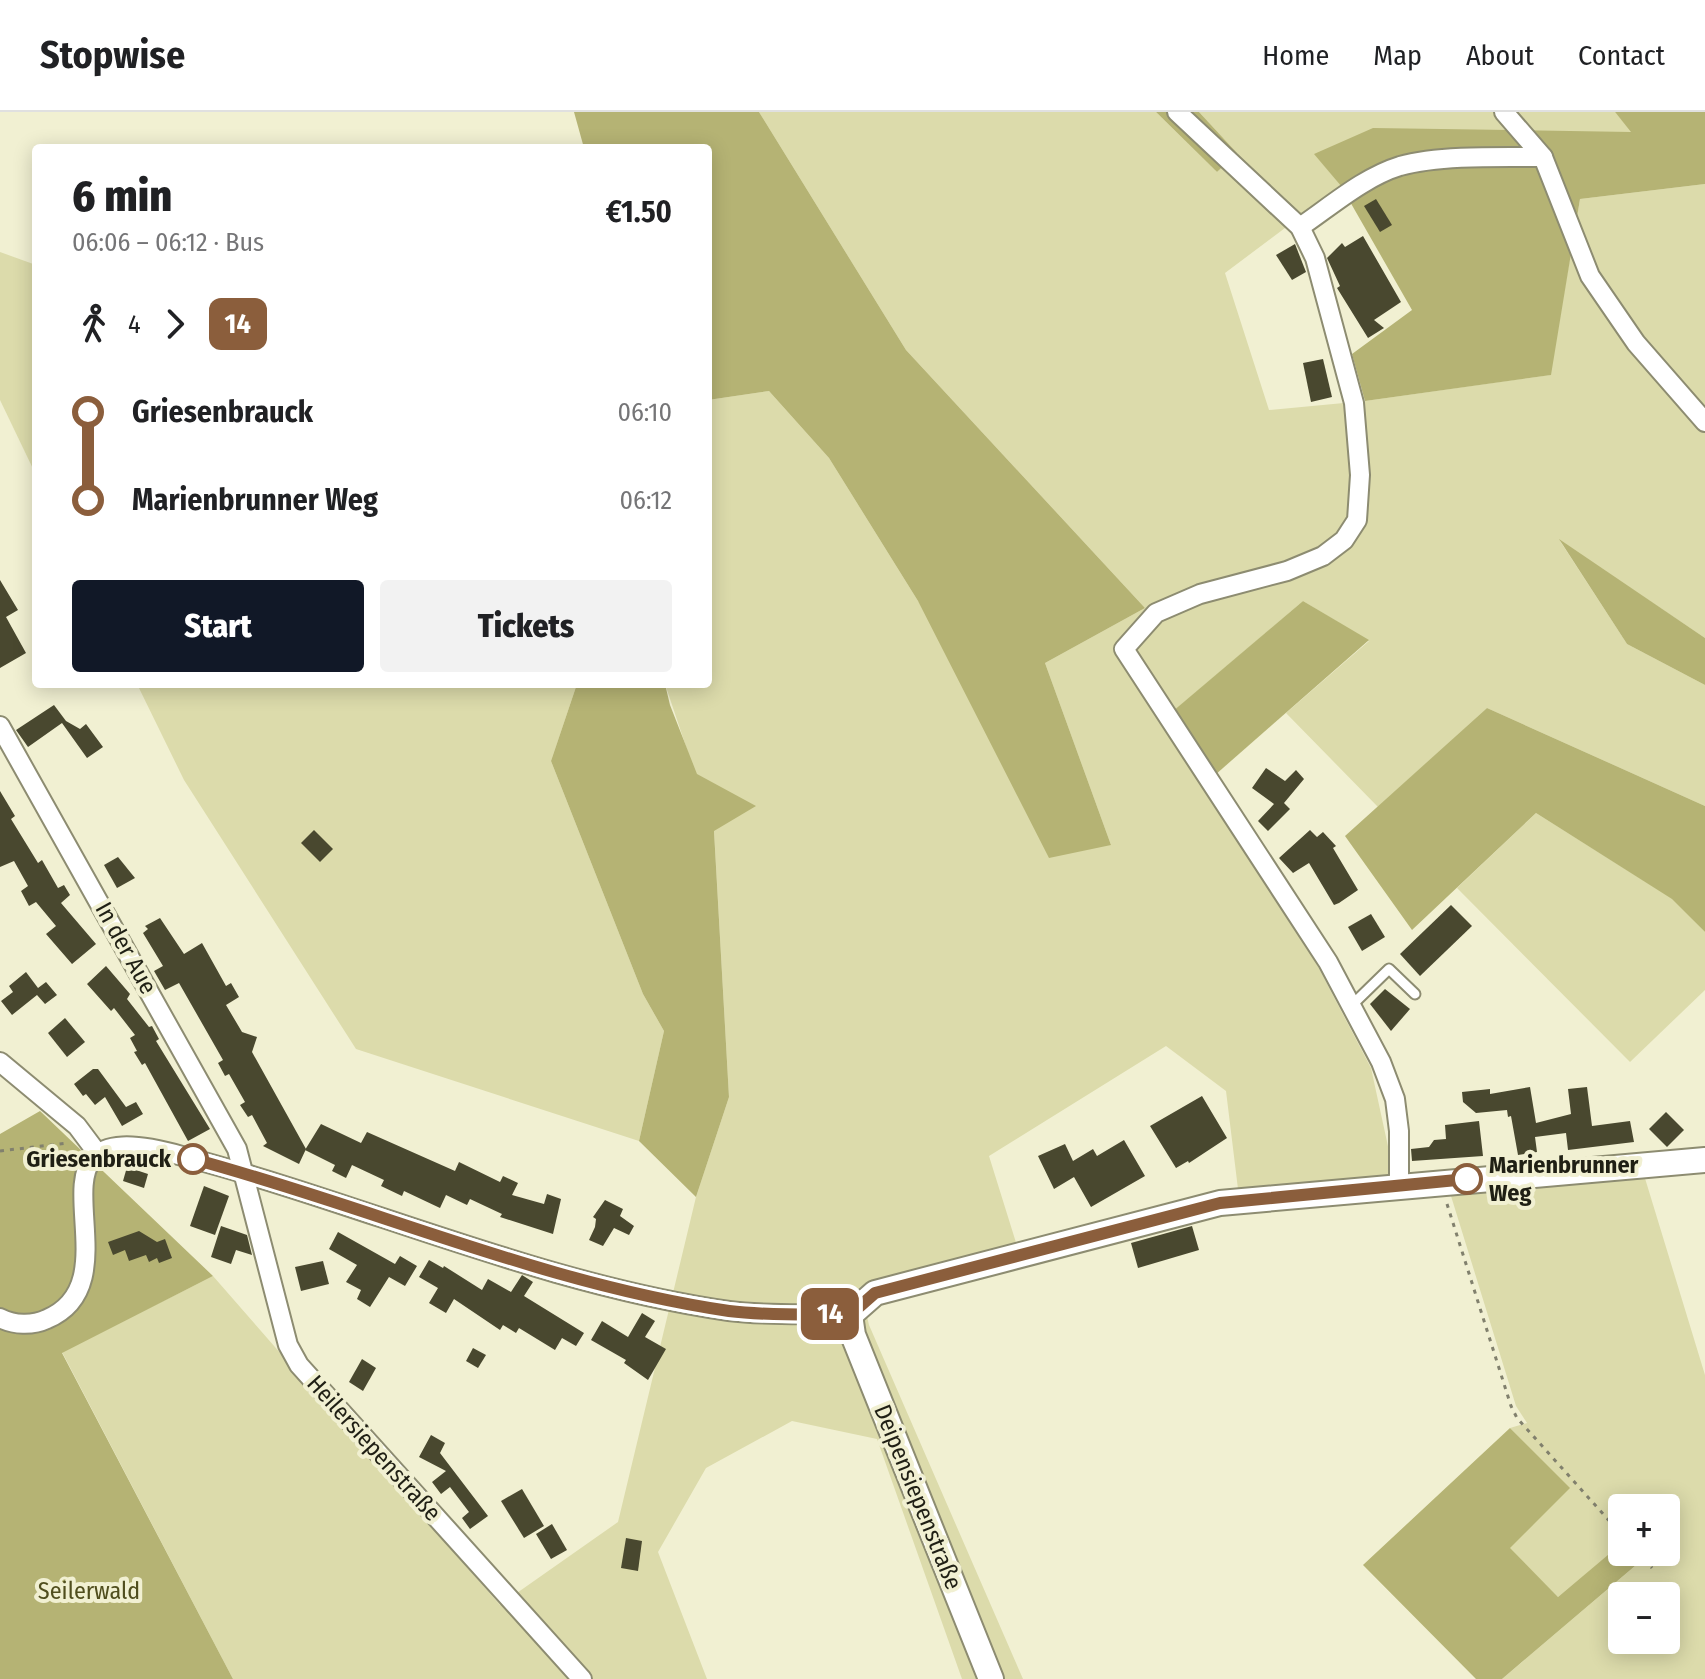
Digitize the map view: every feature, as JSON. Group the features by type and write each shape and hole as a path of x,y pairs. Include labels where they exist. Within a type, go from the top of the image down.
{"street":[{"path":"1177,112 1300,227 1315,258 1354,403 1360,475 1357,520 1344,540 1323,556 1287,571 1200,594 1156,613 1124,649 1320,950 1381,1062 1395,1099 1399,1185"},
{"path":"1504,112 1543,157 1590,276 1636,343 1705,422"},
{"path":"1300,227 1368,181 1401,166 1487,156 1543,157"},
{"name":"In der Aue","path":"0,726 237,1149 244,1173"},
{"path":"0,1062 77,1126 91,1145"},
{"path":"91,1145 114,1144 158,1150 244,1173 554,1274 731,1311 850,1315 875,1293 1220,1203 1705,1160"},
{"path":"0,1318 24,1324 40,1322 60,1314 73,1300 83,1271 71,1182 78,1162 91,1145"},
{"name":"Heilersiepenstraße","path":"244,1173 288,1345 299,1365 582,1679"},
{"name":"Deipensiepenstraße","path":"850,1315 853,1335 991,1679"}],"lane":[{"path":"1351,1006 1389,969 1415,994"}],"path":[{"path":"0,1151 91,1145"},
{"path":"1441,1181 1511,1406 1608,1519"}],"green space":[{"path":"574,112 759,112 906,350 1145,608 1045,663 1111,845 1049,858 918,601 829,458 769,391 712,399 712,144 583,144"},
{"path":"759,112 1156,112 1217,172 1237,153 1199,112 1615,112 1632,132 1537,132 1315,154 1341,186 1225,273 1269,410 1365,401 1550,375 1580,199 1705,184 1705,638 1560,541 1627,644 1705,685 1705,806 1487,708 1378,807 1286,713 1369,641 1303,601 1160,723 1313,957 1371,1068 1394,1174 1238,1189 1226,1091 1166,1046 989,1156 1018,1249 860,1287 869,1325 1023,1679 962,1679 877,1439 792,1421 706,1468 658,1552 707,1679 233,1679 62,1352 213,1276 500,1605 618,1522 696,1197 729,1097 714,830 666,688 712,688 712,399 769,391 829,458 918,601 1111,845 1045,663 1145,608 906,350"},
{"path":"1156,112 1199,112 1237,153 1217,172"},
{"path":"1615,112 1705,112 1705,184 1580,199 1551,375 1365,401 1352,354 1412,310 1341,186 1314,154 1373,128 1631,132"},
{"path":"0,252 32,264 32,467 0,400"},
{"path":"1559,539 1705,638 1705,685 1627,644"},
{"path":"1303,601 1369,640 1215,775 1172,712"},
{"path":"139,688 576,688 551,761 643,994 664,1031 639,1141 356,1049 184,780"},
{"path":"576,688 666,688 697,774 756,806 714,831 729,1097 696,1197 639,1141 664,1031 643,994 551,761"},
{"path":"1487,708 1705,806 1705,932 1672,899 1536,813 1412,930 1345,836"},
{"path":"1536,813 1673,899 1705,932 1705,990 1630,1062 1457,888"},
{"name":"Seilerwald","path":"40,1111 213,1276 62,1353 233,1679 0,1679 0,1134"},
{"path":"1644,1175 1705,1375 1705,1679 1502,1679 1608,1589 1608,1654 1680,1654 1680,1582 1616,1582 1635,1566 1680,1566 1680,1494 1608,1494 1608,1556 1558,1597 1509,1548 1569,1488 1510,1428 1527,1423 1516,1406 1451,1196"},
{"path":"1510,1428 1570,1488 1510,1548 1558,1597 1608,1555 1608,1566 1635,1566 1616,1582 1608,1582 1608,1589 1502,1679 1476,1679 1363,1565"}],"building":[{"path":"1376,199 1392,225 1380,232 1364,206"},
{"path":"1363,236 1401,302 1374,320 1384,328 1368,338 1337,288 1340,286 1327,258 1342,243 1345,247"},
{"path":"1295,244 1306,272 1292,280 1276,255"},
{"path":"1323,359 1332,397 1311,402 1303,363"},
{"path":"0,580 18,610 6,617 26,653 0,668"},
{"path":"54,705 66,721 80,729 86,724 103,747 87,758 62,723 28,747 16,730"},
{"path":"1266,768 1285,781 1296,770 1304,779 1284,803 1290,809 1268,831 1258,821 1274,804 1252,788"},
{"path":"0,791 15,816 11,819 38,863 42,860 58,888 64,885 70,895 61,903 96,944 72,964 46,934 56,926 36,902 29,906 21,891 28,886 14,861 0,867"},
{"path":"314,830 333,849 320,862 301,843"},
{"path":"1310,830 1317,837 1323,832 1336,846 1333,848 1358,890 1334,905 1309,863 1293,873 1279,858"},
{"path":"118,857 135,878 117,888 104,865"},
{"path":"1451,905 1472,926 1420,976 1400,954"},
{"path":"1371,914 1385,937 1362,951 1348,927"},
{"path":"160,918 184,954 202,943 226,986 231,983 239,997 226,1005 242,1032 257,1037 252,1052 306,1149 299,1164 263,1146 267,1143 252,1115 248,1117 240,1105 245,1102 229,1074 225,1076 218,1063 223,1060 179,983 165,990 154,971 163,966 143,933 148,929 145,926"},
{"path":"106,966 130,994 127,999 149,1027 152,1026 159,1039 156,1041 210,1129 188,1141 145,1063 142,1065 134,1052 137,1051 130,1038 135,1035 114,1008 111,1011 87,984"},
{"path":"26,972 38,988 46,982 57,995 45,1004 37,995 12,1015 1,1001 13,992 9,986"},
{"path":"1385,989 1410,1009 1391,1031 1370,1004"},
{"path":"65,1018 85,1042 67,1057 48,1033"},
{"path":"93,1069 98,1069 126,1107 136,1102 143,1114 122,1126 105,1097 95,1105 86,1094 83,1096 74,1084"},
{"path":"1530,1087 1536,1123 1571,1114 1568,1089 1587,1087 1592,1126 1630,1121 1634,1142 1568,1150 1566,1133 1535,1137 1537,1152 1518,1155 1511,1116 1508,1117 1507,1110 1476,1113 1463,1102 1462,1092 1490,1089 1490,1094"},
{"path":"1202,1096 1227,1138 1176,1168 1150,1126"},
{"path":"1666,1112 1684,1130 1667,1147 1649,1129"},
{"path":"1479,1121 1483,1156 1412,1161 1411,1149 1429,1147 1434,1140 1446,1139 1445,1125"},
{"path":"321,1124 361,1143 367,1132 455,1171 459,1162 500,1182 503,1176 518,1183 512,1195 544,1204 547,1194 561,1199 553,1234 500,1217 502,1214 470,1199 467,1205 446,1195 440,1208 404,1191 402,1196 381,1186 384,1180 352,1165 346,1178 332,1171 335,1165 305,1150"},
{"path":"1124,1140 1145,1176 1091,1207 1074,1177 1054,1189 1038,1156 1065,1144 1073,1161 1093,1149 1097,1156"},
{"path":"127,1167 148,1174 144,1188 123,1181"},
{"path":"204,1186 229,1196 215,1235 190,1226"},
{"path":"605,1200 623,1209 620,1216 634,1226 629,1235 614,1228 603,1246 589,1240 595,1227 596,1219 593,1217"},
{"path":"221,1226 247,1235 252,1255 236,1250 231,1264 211,1257"},
{"path":"1192,1226 1199,1250 1138,1268 1131,1243"},
{"path":"139,1231 157,1242 165,1239 172,1258 159,1263 157,1258 149,1262 146,1255 129,1261 125,1250 113,1255 108,1242"},
{"path":"338,1232 395,1264 400,1256 417,1266 405,1286 389,1277 370,1307 357,1299 361,1290 346,1282 357,1265 329,1249"},
{"path":"429,1260 482,1290 488,1279 511,1292 522,1275 533,1282 524,1296 584,1333 576,1346 562,1338 555,1350 519,1328 516,1333 503,1325 500,1330 454,1299 446,1313 429,1303 438,1288 419,1277"},
{"path":"323,1261 329,1284 301,1291 295,1267"},
{"path":"642,1313 655,1321 645,1337 666,1349 648,1380 624,1363 626,1360 591,1340 602,1321 628,1337"},
{"path":"473,1348 486,1355 478,1368 466,1361"},
{"path":"362,1359 376,1368 363,1391 349,1382"},
{"path":"431,1435 445,1443 440,1453 488,1516 470,1529 462,1518 469,1512 450,1487 441,1494 432,1482 446,1471 419,1457"},
{"path":"522,1489 544,1526 524,1538 501,1501"},
{"path":"552,1524 567,1550 551,1559 536,1534"},
{"path":"626,1538 642,1541 638,1571 621,1568"}],"bus line":[{"name":"14","path":"193,1159 375,1214 554,1274 731,1311 850,1315 875,1293 1220,1203 1467,1179"}],"place":[{"name":"Griesenbrauck","path":"193,1159"},
{"name":"Marienbrunner Weg","path":"1467,1179"}]}
